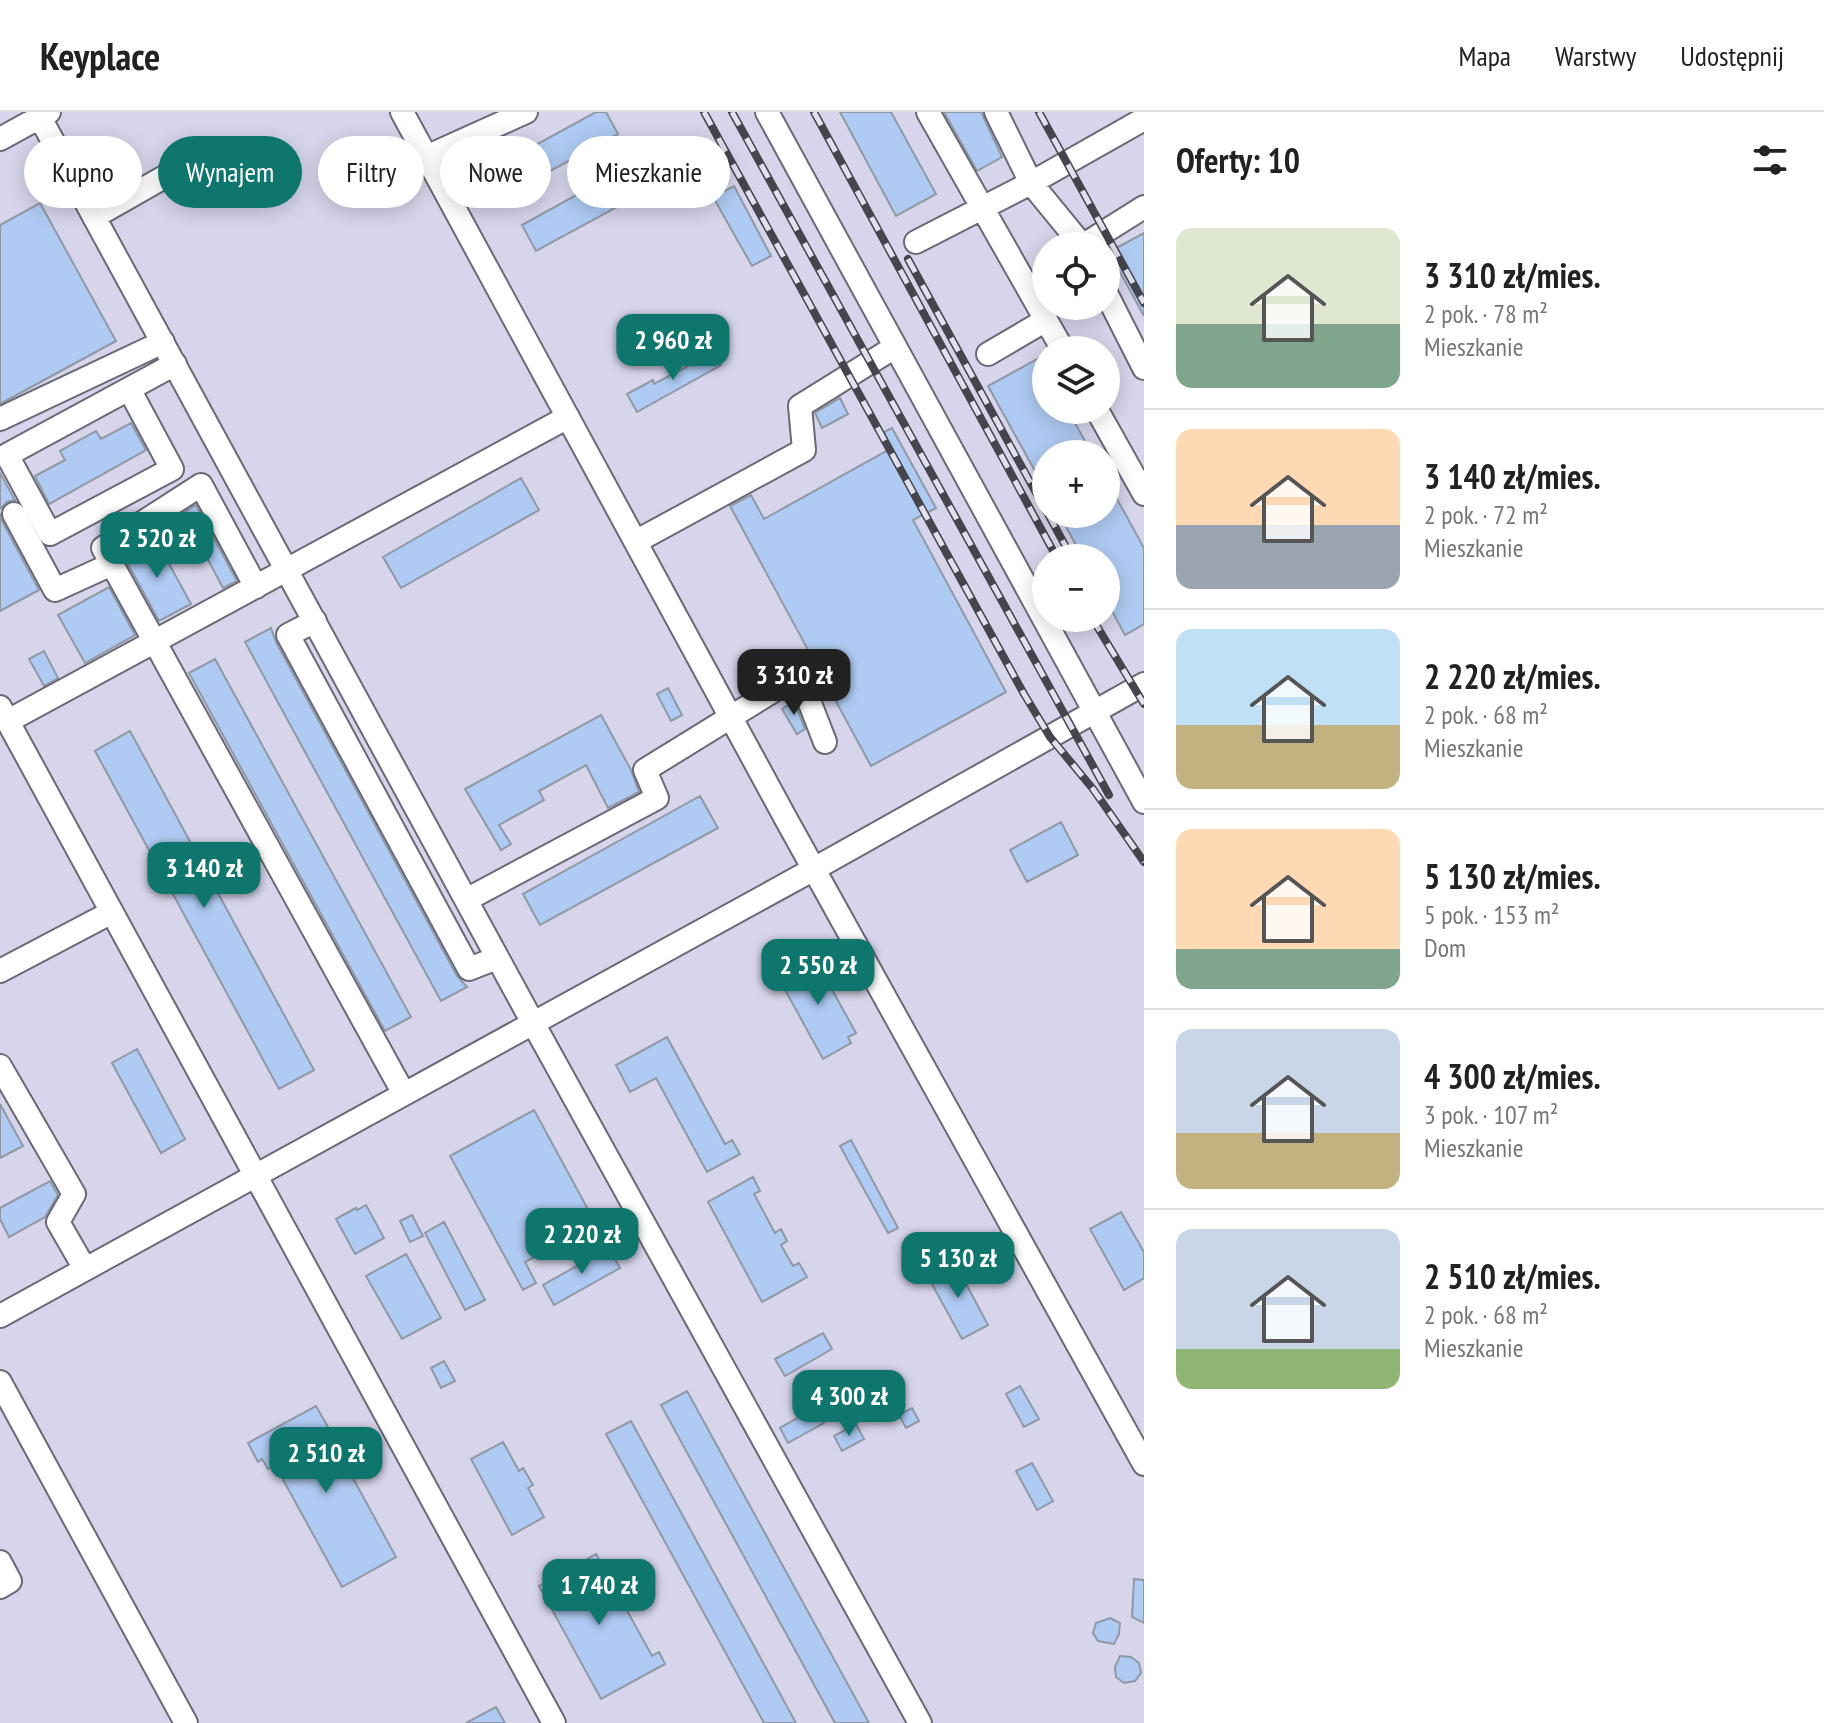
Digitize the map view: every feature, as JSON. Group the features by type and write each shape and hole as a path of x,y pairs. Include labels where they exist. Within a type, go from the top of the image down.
{"lane":[{"path":"402,112 814,869 1144,1464"},
{"path":"426,157 526,112"},
{"path":"767,112 1144,802"},
{"path":"928,112 1032,295"},
{"path":"996,112 1031,183 1071,232"},
{"path":"0,139 42,114 94,217 497,958 920,1723"},
{"path":"916,242 1031,183 1144,119"},
{"path":"94,217 158,181"},
{"path":"1103,232 1144,207"},
{"path":"988,354 1046,320 1055,336"},
{"path":"1120,320 1144,368"},
{"path":"0,419 163,342"},
{"path":"637,541 804,450 800,406 895,347"},
{"path":"129,389 172,469 50,534 7,455 175,364"},
{"path":"554,1723 4,714 155,642 568,417"},
{"path":"1105,424 1144,494"},
{"path":"256,587 201,485 103,548 404,1094"},
{"path":"14,514 55,590 112,564"},
{"path":"315,621 288,635 469,969 497,958"},
{"path":"466,900 657,798 645,770 799,675 825,742"},
{"path":"0,1316 1144,684"},
{"path":"0,971 112,912"},
{"path":"0,1066 74,1194 58,1222 85,1269"},
{"path":"0,1382 186,1723"},
{"path":"0,1562 10,1581 0,1587"}],"shaded area":[{"path":"0,112 1144,112 1144,1723 0,1723"}],"building":[{"path":"596,112 606,112 618,134 567,136 567,162 551,170 551,137"},
{"path":"840,112 891,112 936,194 896,216"},
{"path":"944,112 981,112 1002,157 977,171"},
{"path":"734,186 771,256 752,266 719,208 730,208 730,188"},
{"path":"567,200 567,208 615,208 536,251 522,225"},
{"path":"31,208 43,208 116,341 0,404 0,225"},
{"path":"1144,233 1144,316 1120,272 1120,246"},
{"path":"712,349 721,365 637,412 627,394 653,380 654,384 703,358 701,355"},
{"path":"1032,362 1032,424 1076,424 1084,440 1032,440 1032,466 988,386"},
{"path":"840,398 848,414 822,428 815,413"},
{"path":"131,423 146,450 49,504 35,476 65,460 60,451 96,431 101,439"},
{"path":"892,428 936,508 913,520 1006,692 871,766 730,506 751,495 764,519 888,450 880,434"},
{"path":"0,473 15,500 7,502 0,509"},
{"path":"521,478 539,510 401,588 383,557"},
{"path":"1120,504 1144,548 1144,624 1125,635 1120,626 1120,544 1075,544 1067,528 1120,528"},
{"path":"196,505 237,581 223,588 198,541 187,547 176,527 158,536 155,531"},
{"path":"0,513 39,590 0,611"},
{"path":"155,538 191,604 159,621 123,555"},
{"path":"109,587 135,635 85,663 58,615"},
{"path":"271,628 457,976 467,987 441,1001 245,642"},
{"path":"44,651 58,678 44,686 29,659"},
{"path":"215,659 411,1017 385,1031 189,673"},
{"path":"668,688 682,715 671,721 657,694"},
{"path":"794,701 805,729 797,734 782,709"},
{"path":"601,715 631,770 639,792 608,808 586,765 539,791 544,800 499,825 511,844 501,850 465,789"},
{"path":"130,731 314,1070 279,1089 95,751"},
{"path":"700,796 718,828 540,925 523,894"},
{"path":"1061,822 1078,855 1027,882 1010,850"},
{"path":"814,957 856,1033 848,1037 851,1043 823,1059 778,977"},
{"path":"667,1037 725,1144 732,1140 740,1154 707,1172 656,1078 630,1092 616,1065"},
{"path":"137,1049 185,1139 161,1153 112,1063"},
{"path":"0,1104 23,1146 0,1158"},
{"path":"534,1110 596,1224 525,1262 536,1283 523,1290 450,1156"},
{"path":"851,1140 898,1228 888,1233 840,1146"},
{"path":"753,1177 760,1191 754,1194 775,1233 781,1229 787,1241 781,1245 793,1266 799,1263 807,1277 762,1302 708,1202"},
{"path":"50,1181 58,1195 45,1217 9,1237 0,1219 0,1208"},
{"path":"366,1205 384,1238 355,1254 336,1219"},
{"path":"1121,1212 1144,1252 1144,1278 1124,1290 1090,1229"},
{"path":"412,1215 423,1236 410,1242 400,1221"},
{"path":"444,1222 485,1300 465,1310 425,1233"},
{"path":"609,1248 620,1268 554,1305 543,1285"},
{"path":"406,1254 441,1318 402,1339 366,1276"},
{"path":"954,1261 988,1325 962,1339 927,1275"},
{"path":"823,1333 832,1349 785,1376 775,1359"},
{"path":"444,1361 455,1381 441,1388 431,1368"},
{"path":"1020,1386 1039,1419 1024,1427 1006,1394"},
{"path":"687,1391 869,1723 835,1723 661,1405"},
{"path":"316,1406 396,1557 342,1587 275,1465 268,1469 262,1459 258,1462 248,1443"},
{"path":"815,1408 824,1423 788,1443 780,1428"},
{"path":"912,1408 919,1421 906,1428 899,1415"},
{"path":"631,1421 796,1723 764,1723 606,1434"},
{"path":"856,1424 864,1439 842,1451 834,1436"},
{"path":"503,1442 519,1471 523,1468 533,1485 528,1488 544,1517 512,1535 471,1459"},
{"path":"1032,1463 1053,1501 1037,1510 1016,1471"},
{"path":"596,1554 652,1656 659,1652 665,1664 601,1699 539,1586"},
{"path":"1134,1579 1144,1580 1144,1623 1132,1617"},
{"path":"1110,1618 1120,1623 1114,1644 1098,1641 1093,1633 1096,1623"},
{"path":"1120,1656 1131,1657 1139,1663 1141,1673 1135,1681 1124,1683 1116,1677 1115,1667"},
{"path":"496,1707 505,1723 466,1723"}],"railway":[{"path":"704,112 1024,694 1050,737 1093,789 1144,862"},
{"path":"732,112 1109,795"},
{"path":"814,112 1049,544"},
{"path":"1039,112 1144,303"},
{"path":"908,259 1032,485"},
{"path":"1056,528 1064,544"},
{"path":"1100,632 1144,704"}]}
